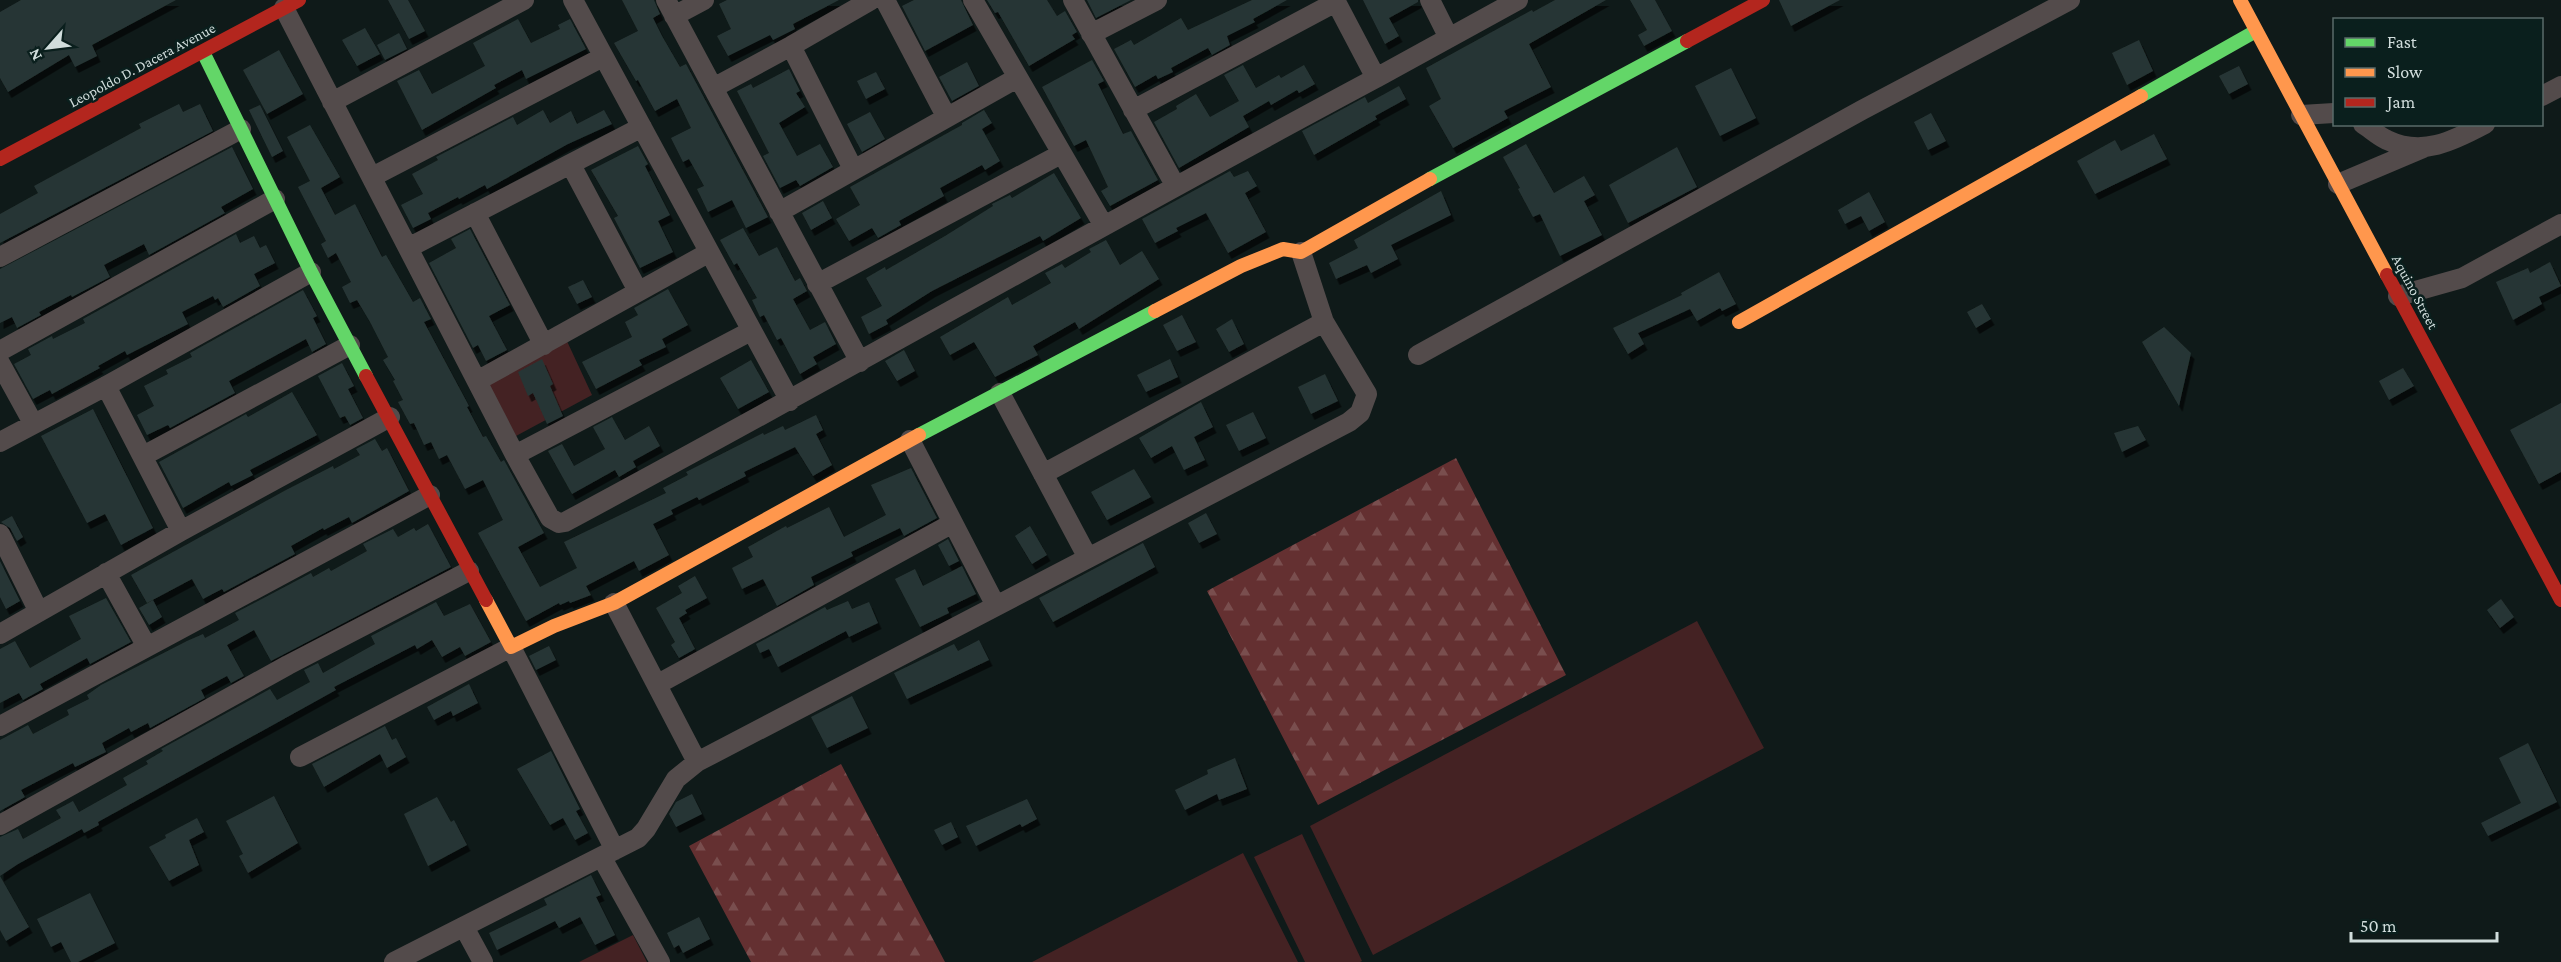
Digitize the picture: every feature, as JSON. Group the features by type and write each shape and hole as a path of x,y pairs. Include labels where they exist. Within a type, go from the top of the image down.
{"street":[{"path":"332,102 524,0"},
{"path":"573,0 790,401"},
{"path":"704,0 670,8 860,362"},
{"path":"713,88 871,0"},
{"path":"885,0 946,116"},
{"path":"974,0 1104,226"},
{"path":"1073,0 1175,185"},
{"path":"1091,34 1157,0"},
{"path":"1430,0 1449,38"},
{"path":"292,4 332,102 515,454 550,518 559,523 565,522 790,401 1175,185 1518,0"},
{"path":"300,757 511,647 554,626 614,603 910,440 1251,262 1283,249 1301,252 1460,162 1763,0"},
{"path":"1418,355 1862,110 2070,0"},
{"name":"Aquino Street","path":"2240,0 2559,591"},
{"path":"1133,110 1335,1 1376,78"},
{"name":"Leopoldo D. Dacera Avenue","path":"0,159 292,4"},
{"path":"1739,322 2256,31"},
{"path":"791,46 853,169"},
{"path":"203,52 311,272 511,647 660,962"},
{"path":"372,177 603,57"},
{"path":"779,212 1017,78"},
{"path":"2543,95 2561,86"},
{"path":"2301,115 2333,113"},
{"path":"2366,126 2386,139 2408,148 2423,148 2448,143 2481,126"},
{"path":"408,248 642,127"},
{"path":"0,257 241,129"},
{"path":"2338,184 2423,148"},
{"path":"817,284 1061,154"},
{"path":"571,165 638,291"},
{"path":"0,351 275,200"},
{"path":"475,213 544,345"},
{"path":"2398,296 2462,278 2561,224"},
{"path":"394,962 638,838 646,829 676,779 697,762 1349,422 1360,413 1367,394 1324,322 1301,252"},
{"path":"477,381 708,253"},
{"path":"0,442 311,272"},
{"path":"1043,474 1324,322"},
{"path":"515,454 751,331"},
{"path":"143,456 350,345"},
{"path":"0,363 33,423"},
{"path":"106,386 180,531"},
{"path":"1000,393 1088,558"},
{"path":"0,634 180,531 390,417"},
{"path":"910,440 996,606"},
{"path":"0,726 430,495"},
{"path":"658,684 953,523"},
{"path":"1,537 39,612"},
{"path":"0,825 288,665 469,571"},
{"path":"106,573 147,647"},
{"path":"614,603 697,762"},
{"path":"464,927 483,962"}],"shaded area":[{"path":"566,339 592,395 516,436 487,381"},
{"path":"1697,621 1764,748 1373,955 1310,826"},
{"path":"1302,834 1362,961 1360,962 1305,962 1254,857"},
{"path":"1243,853 1298,962 1032,962"},
{"path":"633,935 647,962 579,962"}],"green space":[{"path":"1456,458 1566,675 1318,805 1207,591"},
{"path":"841,764 945,962 751,962 689,846"}],"building":[{"path":"21,0 176,0 92,45 97,56 75,67 69,55 8,92 0,78 0,12"},
{"path":"388,0 408,0 425,31 409,39"},
{"path":"622,0 654,0 660,14 653,18 662,36 680,67 686,64 768,217 746,228 732,200 708,212 697,189 704,186 689,159 683,162 671,138 691,128 677,99 655,111 614,43 638,31"},
{"path":"727,0 839,0 793,24 795,29 773,40 770,35 728,56 717,36 731,29 719,4"},
{"path":"914,0 961,0 973,25 925,51 902,6"},
{"path":"987,0 1047,0 1057,16 1065,11 1077,32 1072,35 1075,39 1029,66 998,12 995,13"},
{"path":"1087,0 1131,0 1096,18"},
{"path":"1252,0 1287,0 1253,19 1255,22 1227,36 1230,45 1212,55 1208,48 1171,68 1173,72 1158,79 1156,75 1135,87 1114,49 1131,40 1134,45 1181,18 1188,30"},
{"path":"1363,0 1418,0 1418,2 1389,18 1399,36 1385,44"},
{"path":"1555,0 1606,0 1529,44 1551,87 1504,111 1508,118 1453,148 1429,106 1441,99 1426,68 1532,10 1533,12"},
{"path":"1630,0 1655,0 1672,31 1644,46 1638,35 1647,30"},
{"path":"1779,0 1840,0 1791,26"},
{"path":"518,19 531,43 560,29 558,25 570,19 586,49 526,79 522,70 494,85 496,88 422,130 397,81 419,70 432,94 485,66 473,43"},
{"path":"365,28 380,54 357,66 342,40"},
{"path":"399,33 407,49 385,60 377,45"},
{"path":"2139,40 2153,71 2127,85 2112,53"},
{"path":"279,50 303,94 267,114 243,70"},
{"path":"1092,60 1104,81 1098,84 1123,134 1131,131 1158,180 1110,206 1101,191 1108,187 1086,140 1074,146 1042,87"},
{"path":"967,62 979,86 952,101 939,77"},
{"path":"1243,65 1256,88 1304,65 1315,84 1299,93 1297,90 1271,105 1269,101 1243,116 1249,127 1179,168 1154,122 1177,109 1176,106 1196,94 1210,117 1239,101 1224,75"},
{"path":"2239,66 2248,84 2229,94 2219,76"},
{"path":"1731,68 1756,118 1720,136 1695,86"},
{"path":"789,69 800,91 796,93 805,107 779,123 797,156 820,144 833,167 800,186 796,180 780,188 763,156 769,153 737,91 751,84 753,88"},
{"path":"876,72 885,89 866,99 857,81"},
{"path":"1399,86 1406,99 1375,116 1377,119 1314,155 1302,131 1365,97 1368,103"},
{"path":"179,104 183,112 200,104 213,131 0,243 0,214 38,193 34,186 141,128 139,124"},
{"path":"260,105 283,151 272,157 249,110"},
{"path":"543,110 550,123 571,111 577,124 604,110 612,124 568,144 487,189 485,185 459,199 458,197 428,213 431,219 413,228 401,205 423,194 412,174 438,160 436,157 513,117 517,125"},
{"path":"984,110 992,123 982,129 1000,161 985,170 982,165 940,188 944,196 899,221 901,225 878,238 872,228 849,241 836,219 860,205 850,187 962,125"},
{"path":"870,112 885,139 862,152 847,124"},
{"path":"1931,113 1946,141 1928,150 1914,122"},
{"path":"310,125 340,177 321,188 335,215 355,204 382,257 386,255 413,302 420,298 431,319 424,322 469,406 467,407 483,437 486,436 501,462 504,460 544,533 518,547 540,587 577,568 564,542 666,493 663,488 688,475 686,472 763,433 764,435 783,426 785,430 816,415 823,430 816,434 832,465 813,476 795,447 744,472 746,476 699,500 697,497 671,510 673,514 653,524 669,555 639,571 634,561 586,586 591,595 570,603 569,601 560,605 559,603 526,621 478,533 503,520 483,480 465,489 447,455 439,459 431,442 424,445 414,423 410,424 398,402 403,400 383,360 388,357 370,322 357,300 350,303 342,287 351,282 336,253 328,258 321,244 326,241 298,187 310,181 287,137"},
{"path":"2154,134 2167,159 2095,194 2077,161 2115,140 2121,151"},
{"path":"1526,144 1554,193 1584,176 1595,195 1584,201 1602,235 1560,256 1540,214 1533,217 1503,157"},
{"path":"638,146 648,164 645,166 670,215 658,221 673,252 640,268 614,218 618,216 591,170"},
{"path":"232,147 253,189 221,207 225,213 149,255 144,244 104,265 110,277 39,312 41,315 17,328 12,317 0,323 0,269"},
{"path":"1677,147 1697,187 1628,223 1609,185"},
{"path":"1230,171 1234,177 1248,171 1257,186 1245,193 1266,232 1228,253 1206,213 1176,228 1178,231 1155,243 1142,219"},
{"path":"1054,173 1081,218 1043,241 1040,236 932,291 886,320 888,324 869,334 861,317 882,306 866,278 885,267 886,270 945,236 993,206 992,204 1010,195 1012,198"},
{"path":"1441,191 1451,215 1391,245 1398,259 1371,273 1367,265 1336,279 1329,263 1358,248 1354,240"},
{"path":"1869,192 1885,222 1869,231 1861,216 1845,224 1838,210"},
{"path":"823,201 832,218 811,230 802,213"},
{"path":"743,228 759,256 777,247 795,281 800,278 807,291 793,299 810,330 825,322 836,344 813,357 817,364 800,374 781,338 777,340 764,315 760,317 752,300 757,298 737,263 734,265 720,240"},
{"path":"470,229 510,305 489,316 507,350 486,361 478,345 473,348 429,263 456,248 451,239"},
{"path":"236,234 240,243 254,236 260,248 266,245 275,263 254,274 260,286 223,307 218,298 215,300 213,296 182,312 188,324 127,355 125,351 98,366 100,368 52,394 50,390 33,399 14,364 31,355 28,349 52,336 53,339 85,323 83,319"},
{"path":"1106,240 1120,265 1142,251 1159,279 1079,329 1075,322 1033,346 1038,355 995,377 974,342 950,355 940,337 1008,297 1012,305 1051,283 1045,273 1062,264 1065,268 1091,252 1089,249"},
{"path":"2550,262 2561,286 2539,297 2542,304 2513,320 2496,282 2528,268 2530,273"},
{"path":"1719,272 1736,304 1722,311 1720,308 1697,321 1690,309 1638,333 1644,344 1628,354 1613,328 1682,295 1681,293"},
{"path":"583,280 592,297 577,304 568,287"},
{"path":"668,289 688,325 662,339 666,347 639,360 642,365 596,389 582,362 632,337 625,322 638,315 634,308"},
{"path":"303,290 317,316 313,318 326,344 312,352 306,339 229,381 235,393 170,428 168,425 147,435 137,415 154,406 144,386 168,374 166,370 192,357 190,353"},
{"path":"1982,304 1991,319 1976,328 1967,312"},
{"path":"1182,315 1196,342 1177,351 1163,325"},
{"path":"1232,319 1244,344 1229,352 1216,329"},
{"path":"2164,327 2191,353 2179,406 2142,342"},
{"path":"904,350 915,371 897,381 885,361"},
{"path":"542,359 553,384 550,386 563,416 547,424 533,393 528,396 518,372"},
{"path":"1170,359 1178,377 1146,392 1137,375"},
{"path":"751,360 769,392 738,409 720,378"},
{"path":"342,363 354,386 348,389 363,418 350,425 345,416 340,418 318,376"},
{"path":"2403,368 2414,386 2389,400 2379,381"},
{"path":"1325,374 1338,401 1311,414 1298,387"},
{"path":"292,392 317,435 250,470 253,475 231,486 229,482 183,508 159,462 246,414 248,417"},
{"path":"1201,402 1213,427 1194,437 1205,460 1184,470 1172,446 1151,458 1139,438"},
{"path":"2561,403 2561,472 2539,484 2510,430"},
{"path":"93,409 153,528 121,545 105,514 87,523 41,436"},
{"path":"1253,412 1266,438 1239,451 1226,425"},
{"path":"612,417 625,440 649,426 660,446 633,461 636,467 619,477 615,470 572,494 548,451 562,444 574,466 605,449 593,427"},
{"path":"2138,426 2146,440 2122,452 2114,433"},
{"path":"375,439 382,451 387,448 409,491 352,523 349,517 324,530 323,528 291,546 295,554 224,592 222,589 203,599 192,579 147,603 131,575 286,490 360,455 356,449"},
{"path":"911,468 937,518 904,536 900,528 851,552 853,556 811,577 814,585 777,606 763,579 742,589 732,568 753,557 748,547 786,526 787,528 829,507 844,537 886,515 871,485"},
{"path":"1134,469 1151,497 1107,520 1091,492"},
{"path":"1206,513 1217,534 1199,543 1188,523"},
{"path":"12,516 23,537 17,541 10,528 1,522"},
{"path":"428,524 451,567 271,661 254,630 227,645 244,676 231,683 227,676 201,690 205,698 150,728 148,723 131,732 129,728 102,743 106,752 75,767 73,763 21,790 25,797 0,811 0,740 28,725 33,734 69,715 67,710 89,699 87,695 101,685 187,641 203,634 205,638 239,620 235,613 311,573 313,577 329,568 331,571 367,551 363,544 393,529 398,537 414,528 416,531"},
{"path":"1030,526 1047,555 1032,564 1015,536"},
{"path":"948,539 959,561 949,566 938,545"},
{"path":"1143,543 1155,567 1053,622 1039,598"},
{"path":"0,561 20,601 6,609 0,597"},
{"path":"962,566 976,594 947,608 949,613 920,627 895,579 915,569 923,586"},
{"path":"695,576 707,598 685,610 687,613 679,618 695,649 679,658 671,645 675,642 656,608 682,593 678,586"},
{"path":"106,598 131,642 90,664 87,658 40,684 43,689 23,700 19,693 0,703 0,649 15,641 30,668 81,639 69,616"},
{"path":"2501,599 2514,617 2500,628 2487,610"},
{"path":"153,600 162,617 149,625 139,608"},
{"path":"848,601 852,609 869,602 878,623 849,637 846,631 778,667 769,649 760,653 756,644 825,607 827,610"},
{"path":"436,602 444,616 470,604 491,642 465,656 460,647 442,657 432,640 417,649 415,645 334,687 336,690 98,822 99,825 84,833 82,829 0,876 0,837 18,829 23,839 61,818 56,810 73,801 79,812 127,785 123,778 148,764 146,761 163,751 161,749 270,689 277,700 310,682 304,670 318,663 323,673 375,644 371,636"},
{"path":"979,640 989,660 907,699 894,673 954,644 958,651"},
{"path":"549,646 556,660 536,670 529,656"},
{"path":"469,684 478,703 453,716 451,711 434,720 427,707"},
{"path":"852,696 868,728 827,748 811,717"},
{"path":"385,726 392,740 396,738 406,757 387,768 380,754 324,787 312,764"},
{"path":"2528,743 2557,802 2488,836 2481,823 2521,803 2499,758"},
{"path":"551,751 580,809 576,811 588,833 575,840 563,818 550,825 517,769"},
{"path":"1235,758 1247,789 1219,800 1217,794 1185,810 1175,790 1208,774 1207,770"},
{"path":"692,794 702,814 676,827 669,814 676,802"},
{"path":"274,796 298,843 248,873 239,856 243,854 226,821"},
{"path":"437,797 451,822 454,820 467,845 428,866 404,814"},
{"path":"1027,799 1037,819 1022,827 1020,824 976,846 966,826"},
{"path":"197,818 204,832 189,840 199,865 169,881 149,847 166,838 165,835"},
{"path":"951,822 958,837 942,845 934,830"},
{"path":"591,875 601,895 596,897 615,935 595,945 580,917 559,928 555,921 497,950 489,933 547,905 544,899"},
{"path":"0,876 29,927 6,941 0,930"},
{"path":"90,893 115,943 78,962 71,962 61,942 51,947 37,919"},
{"path":"699,917 710,939 683,953 679,945 674,948 667,933"}],"traffic: fast":[{"path":"2141,96 2256,31"},
{"path":"1430,179 1687,41"},
{"path":"203,52 311,272 366,376"},
{"path":"919,435 1155,311"}],"traffic: slow":[{"path":"2240,0 2387,275"},
{"path":"1739,322 2141,96"},
{"path":"1155,311 1241,266 1283,249 1301,252 1430,179"},
{"path":"486,600 511,647 554,626 614,603 919,435"}],"traffic: jam":[{"path":"0,159 299,0"},
{"path":"1687,41 1763,0"},
{"path":"2387,275 2561,600"},
{"path":"366,376 486,600"}]}
